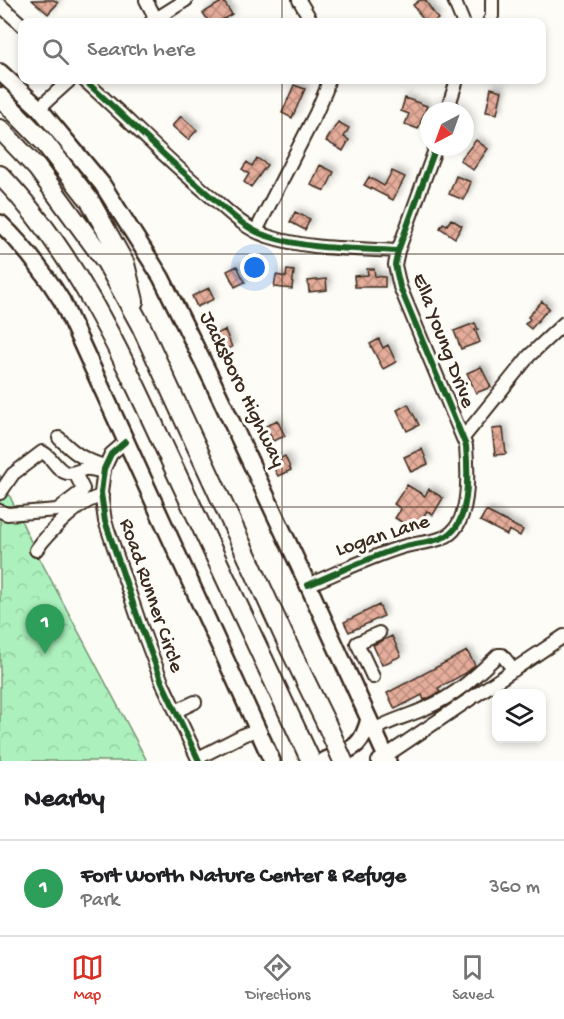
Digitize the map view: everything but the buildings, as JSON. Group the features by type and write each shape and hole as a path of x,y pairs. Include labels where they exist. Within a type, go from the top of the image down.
{"highway":[{"path":"0,97 44,142 90,201 125,264 141,326"},
{"path":"0,129 37,168 106,262 141,326 343,761"},
{"path":"0,175 42,224 71,264 113,338 311,761"}],"main road":[{"name":"Jacksboro Highway","path":"0,72 39,108 102,184 161,277 211,378 345,665 384,760"},
{"path":"0,223 43,271 62,301 272,761"},
{"path":"324,761 358,745 371,724"}],"street":[{"path":"146,0 152,18"},
{"path":"158,18 186,0"},
{"path":"299,0 310,18"},
{"path":"454,0 462,18"},
{"path":"491,18 492,0"},
{"path":"0,5 18,21"},
{"path":"39,108 65,84"},
{"path":"88,84 199,187 237,219 256,231 315,247 398,250"},
{"path":"256,231 316,113 327,84"},
{"path":"450,102 456,84"},
{"name":"Ella Young Drive","path":"433,156 398,250 395,265 400,286 463,438 469,472 468,492 462,516"},
{"path":"463,438 529,356 564,323"},
{"path":"59,438 73,453 105,469"},
{"path":"105,469 111,454 125,442"},
{"path":"0,493 13,474 42,452 47,454 65,473 75,473 83,469 105,469"},
{"name":"Road Runner Circle","path":"105,469 102,496 109,535 158,672 199,759"},
{"path":"0,511 7,514 57,510 83,489 75,473"},
{"path":"36,550 48,534 90,498 102,496"},
{"name":"Logan Lane","path":"308,585 403,547 448,536 462,516"},
{"path":"373,677 357,643 379,633"},
{"path":"384,760 564,636"},
{"path":"371,724 427,708 466,686 498,655 502,655 514,670"},
{"path":"345,665 363,656"},
{"path":"176,711 195,702"},
{"path":"199,759 245,734 258,730"}],"green space":[{"path":"0,475 33,546 147,761 0,761"}],"cycle path":[{"path":"88,84 198,186 253,230 299,244 398,251"},
{"path":"308,585 390,551 442,538 452,532 459,523 463,511 467,483 466,446 400,287 395,265 433,156"},
{"path":"125,442 111,454 104,469 101,493 105,521 162,682 199,761"}],"place":[{"name":"Fort Worth Nature Center & Refuge","path":"45,654"}]}
